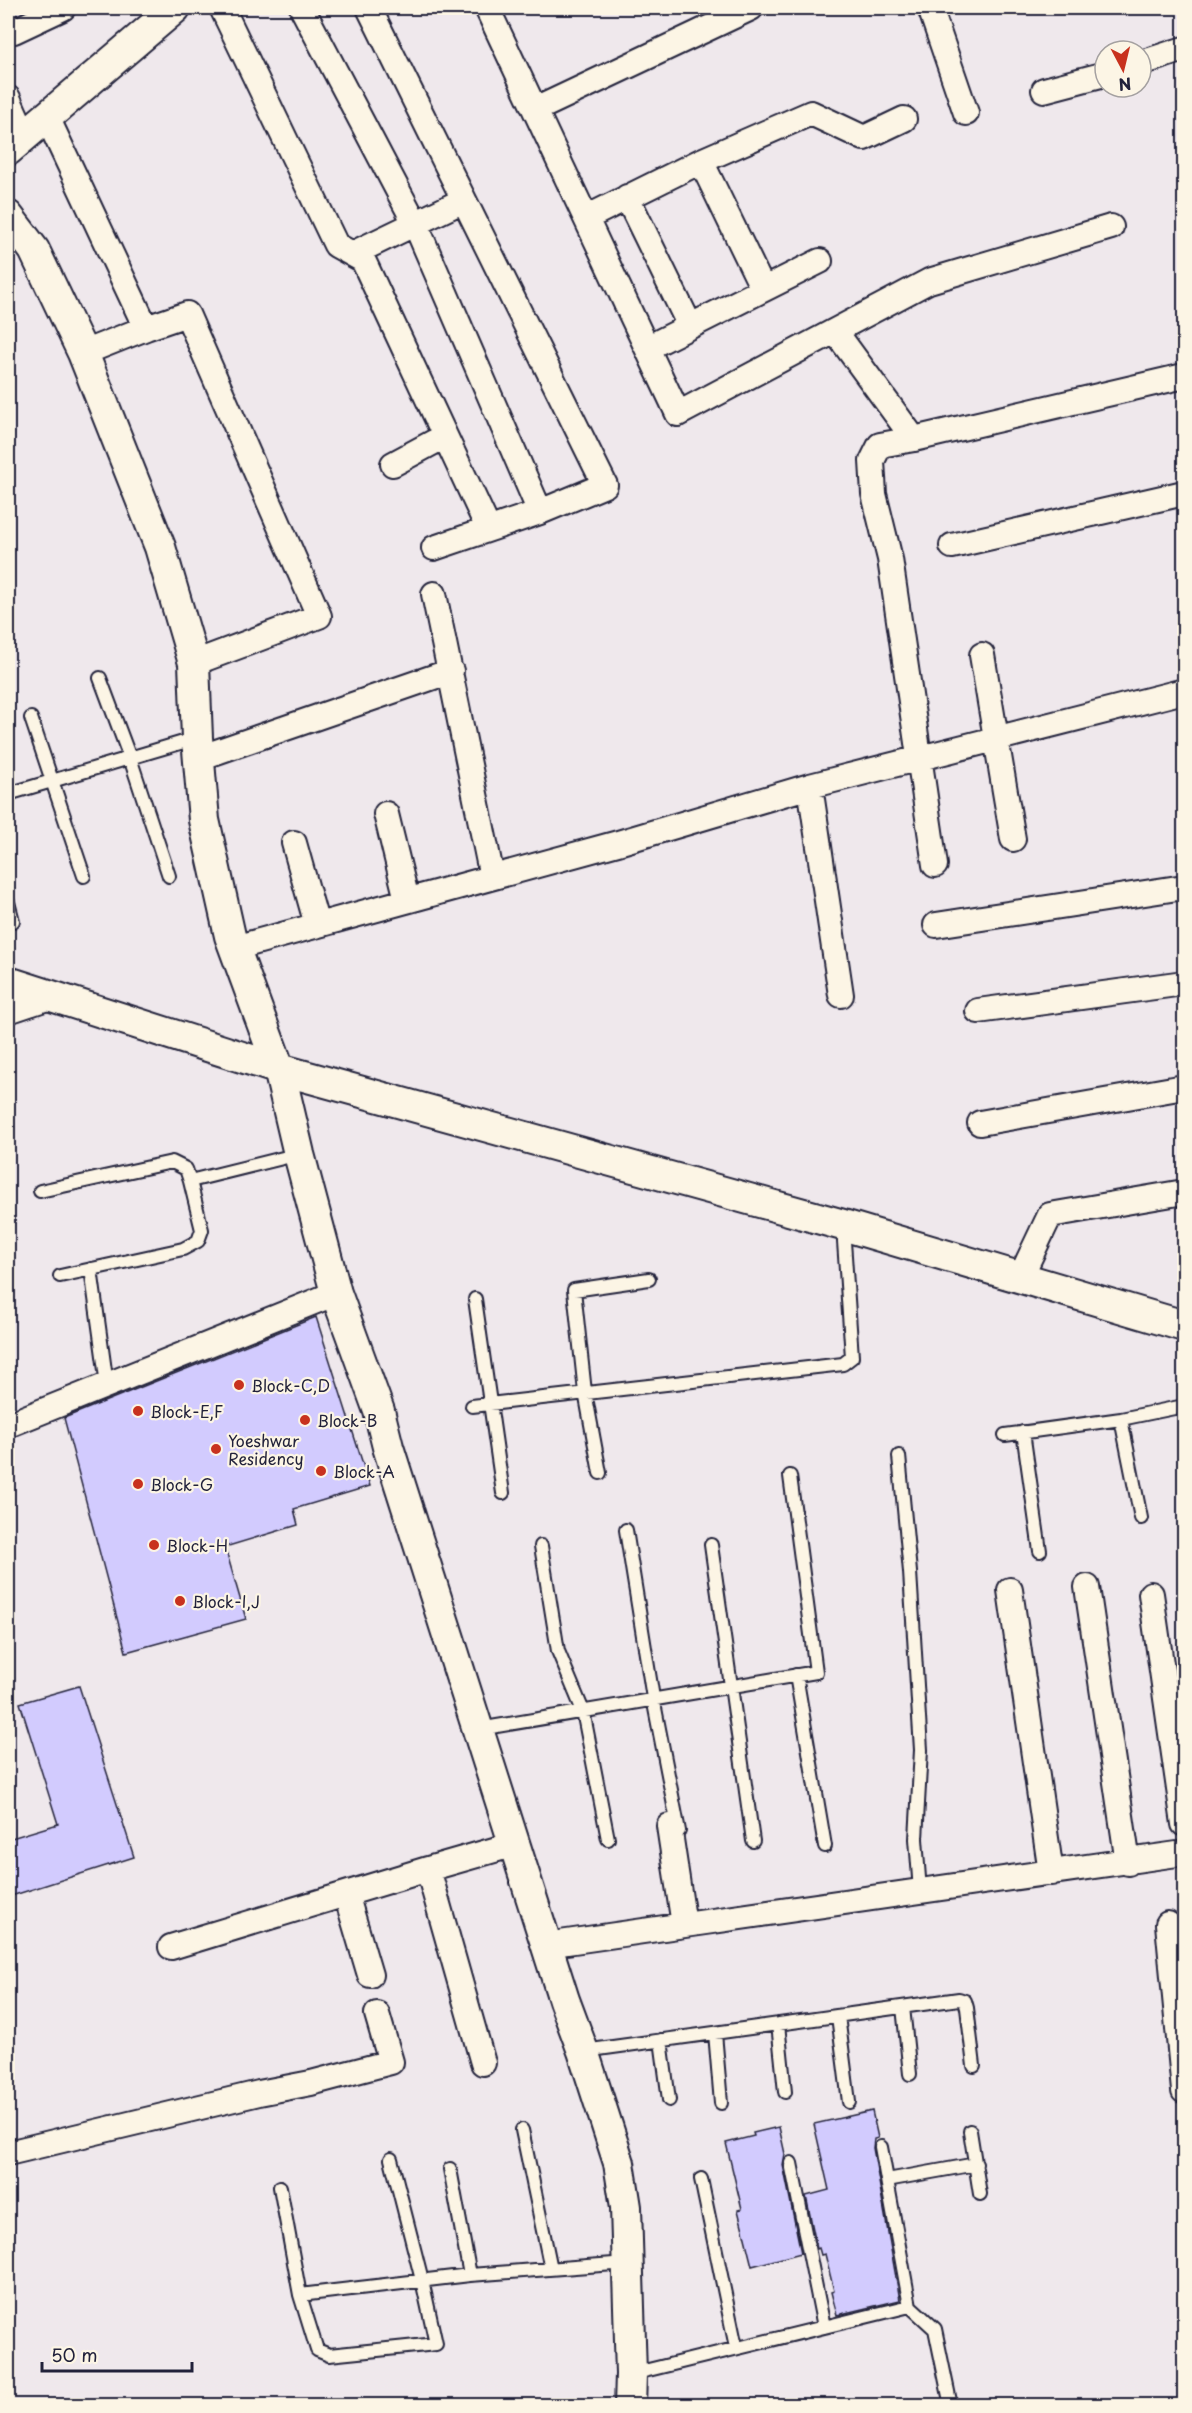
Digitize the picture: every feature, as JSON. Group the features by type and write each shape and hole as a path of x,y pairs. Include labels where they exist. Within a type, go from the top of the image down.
{"street":[{"path":"14,32 63,8"},
{"path":"27,135 175,8"},
{"path":"222,8 336,245 363,260 488,528"},
{"path":"302,8 415,223 540,512"},
{"path":"369,8 605,485 540,512 435,548"},
{"path":"487,8 678,414 929,281 1111,227"},
{"path":"535,110 751,8"},
{"path":"930,8 966,113"},
{"path":"1153,59 1185,49"},
{"path":"1044,90 1093,77"},
{"path":"8,98 27,135 146,328"},
{"path":"586,218 701,161 811,113 864,138 904,119"},
{"path":"701,161 763,289"},
{"path":"627,197 690,326"},
{"path":"352,254 464,200"},
{"path":"8,216 34,250 83,353 160,547 194,663 204,820 234,948 279,1069 336,1293 379,1411 388,1447 546,1945 620,2163 626,2207 630,2406"},
{"path":"647,348 820,261"},
{"path":"83,353 187,314 319,616 194,663"},
{"path":"835,331 914,440"},
{"path":"935,865 890,559 874,494 872,461 880,445 914,440 1185,375"},
{"path":"393,464 445,436"},
{"path":"952,546 1185,493"},
{"path":"434,594 492,877"},
{"path":"982,656 1013,839"},
{"path":"198,748 451,670"},
{"path":"234,948 618,843 810,786 1185,692"},
{"path":"810,786 841,995"},
{"path":"386,814 407,900"},
{"path":"294,843 317,926"},
{"path":"936,925 1185,887"},
{"path":"8,982 279,1069 843,1225 1185,1326"},
{"path":"978,1011 1185,983"},
{"path":"8,1011 53,996"},
{"path":"980,1123 1185,1087"},
{"path":"1021,1276 1050,1215 1185,1192"},
{"path":"8,1425 336,1293"},
{"path":"1087,1587 1128,1863"},
{"path":"1010,1590 1051,1873"},
{"path":"1151,1594 1185,1824"},
{"path":"675,1832 684,1925"},
{"path":"171,1947 515,1844"},
{"path":"546,1945 1185,1853"},
{"path":"428,1869 483,2063"},
{"path":"346,1894 370,1975"},
{"path":"1168,1924 1185,2091"},
{"path":"8,2154 391,2062 377,2014"}],"lane":[{"path":"100,678 130,758 169,876"},
{"path":"31,718 84,876"},
{"path":"8,794 130,758 198,748"},
{"path":"8,902 13,921"},
{"path":"190,1182 299,1154"},
{"path":"40,1191 172,1162 186,1169 202,1230 198,1241 183,1249 60,1275"},
{"path":"472,1406 843,1364 852,1357 843,1225"},
{"path":"91,1269 107,1385"},
{"path":"600,1473 585,1392 574,1290 649,1279"},
{"path":"475,1299 503,1493"},
{"path":"1005,1435 1121,1419 1185,1406"},
{"path":"1121,1419 1141,1518"},
{"path":"1023,1432 1040,1551"},
{"path":"899,1455 910,1572 921,1750 916,1839 920,1891"},
{"path":"478,1729 816,1672 790,1476"},
{"path":"626,1530 675,1832"},
{"path":"711,1545 753,1841"},
{"path":"541,1546 558,1651 583,1711 608,1839"},
{"path":"796,1675 825,1846"},
{"path":"583,2051 959,1999 965,2001 974,2066"},
{"path":"903,2007 910,2074"},
{"path":"838,2016 849,2102"},
{"path":"778,2024 785,2092"},
{"path":"715,2032 721,2103"},
{"path":"661,2040 669,2100"},
{"path":"522,2130 551,2269"},
{"path":"970,2131 980,2194"},
{"path":"881,2147 910,2306 935,2330 951,2406"},
{"path":"280,2187 300,2295 317,2350 329,2355 436,2344 392,2159"},
{"path":"791,2163 824,2327"},
{"path":"887,2180 976,2164"},
{"path":"450,2169 470,2275"},
{"path":"701,2179 736,2347"},
{"path":"300,2295 470,2275 628,2263"},
{"path":"631,2374 910,2306"}],"building":[{"name":"Yoeshwar Residency","path":"316,1317 370,1486 294,1509 298,1525 225,1547 246,1619 126,1652 64,1418"},
{"path":"79,1686 134,1857 8,1897 8,1839 58,1824 20,1703"},
{"path":"872,2111 878,2138 874,2139 873,2148 900,2300 837,2315 825,2254 821,2255 819,2248 817,2249 806,2196 829,2190 814,2124"},
{"path":"779,2127 785,2154 783,2165 801,2253 752,2266 738,2210 742,2209 726,2143"}],"place":[{"name":"Block-C,D","path":"239,1385"},
{"name":"Block-E,F","path":"138,1411"},
{"name":"Block-B","path":"305,1420"},
{"name":"Yoeshwar Residency","path":"216,1449"},
{"name":"Block-A","path":"321,1471"},
{"name":"Block-G","path":"138,1484"},
{"name":"Block-H","path":"154,1545"},
{"name":"Block-I,J","path":"180,1601"}]}
